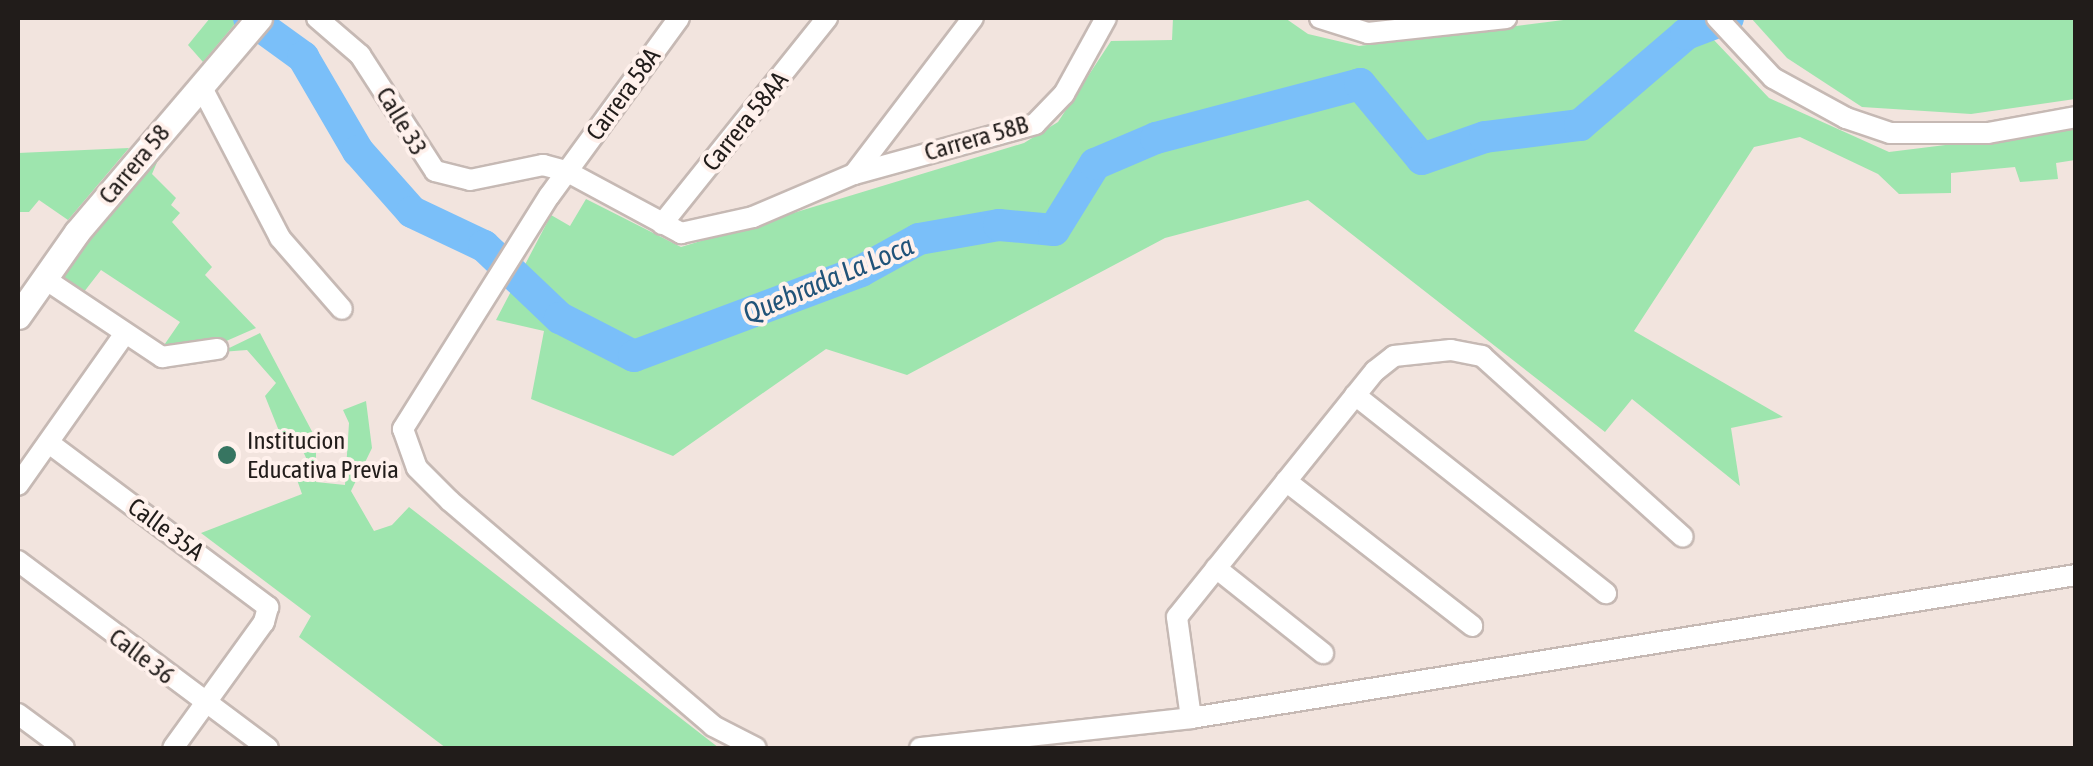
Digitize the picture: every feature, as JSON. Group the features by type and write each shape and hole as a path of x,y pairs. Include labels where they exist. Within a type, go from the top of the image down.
{"main road":[{"name":"Carrera 58","path":"18,316 44,278 259,18"}],"street":[{"name":"Calle 33","path":"316,18 360,56 435,171 470,180 542,165 566,171"},
{"name":"Carrera 58A","path":"679,18 549,196 482,310 410,409 403,430 417,468 713,726 756,748"},
{"name":"Carrera 58AA","path":"662,224 827,18"},
{"name":"Carrera 58B","path":"854,174 973,18"},
{"name":"Carrera 58B","path":"566,171 681,233 702,230 854,174 1035,124 1064,94 1106,18"},
{"path":"1320,18 1367,25 1506,18"},
{"path":"1717,18 1773,78 1846,118 1890,133 1988,133 2076,117"},
{"path":"201,86 280,238 342,309"},
{"path":"44,278 123,336 177,360 217,350"},
{"path":"18,485 123,336"},
{"path":"1191,718 1174,625 1355,395 1394,356 1471,350 1683,537"},
{"path":"1355,395 1606,592"},
{"name":"Calle 35A","path":"49,443 260,596 268,607 264,622 205,704"},
{"path":"1286,481 1472,626"},
{"name":"Calle 36","path":"18,560 268,748"},
{"path":"1216,568 1323,653"},
{"path":"920,748 1191,718 2076,575"},
{"path":"173,748 205,704"},
{"path":"18,714 64,748"}],"green space":[{"path":"210,18 240,18 203,62 188,45"},
{"path":"1173,18 1285,18 1308,34 1359,46 1579,18 1693,18 1769,98 1889,152 2075,129 2075,160 2056,163 2058,179 2020,182 2015,167 1951,173 1951,193 1899,194 1878,174 1800,137 1754,147 1634,331 1783,417 1731,428 1740,486 1632,399 1605,432 1308,200 1165,238 907,375 826,349 673,456 531,399 544,331 496,320 551,215 570,226 586,199 681,247 1024,143 1058,122 1111,41 1172,40"},
{"path":"1751,18 2075,18 2075,99 1971,114 1862,107 1787,58"},
{"path":"164,146 152,174 176,198 171,205 180,213 172,222 212,267 205,275 256,328 208,349 160,351 180,322 101,270 80,297 59,282 57,272"},
{"path":"129,148 68,220 39,200 29,212 18,212 18,153"},
{"path":"260,333 316,439 316,482 345,485 349,423 343,410 366,401 372,448 351,491 374,531 392,525 409,507 719,748 446,748 299,637 311,616 201,533 302,494 295,474 308,462 301,447 287,451 265,396 276,383 247,350 221,352"}],"waterway":[{"name":"Quebrada La Loca","path":"249,18 303,57 358,151 412,212 484,246 560,318 634,356 861,271 919,239 999,225 1054,230 1095,164 1156,138 1360,84 1422,159 1485,137 1580,125 1686,34 1728,18"}],"place":[{"name":"Institucion Educativa Previa","path":"227,455"}]}
